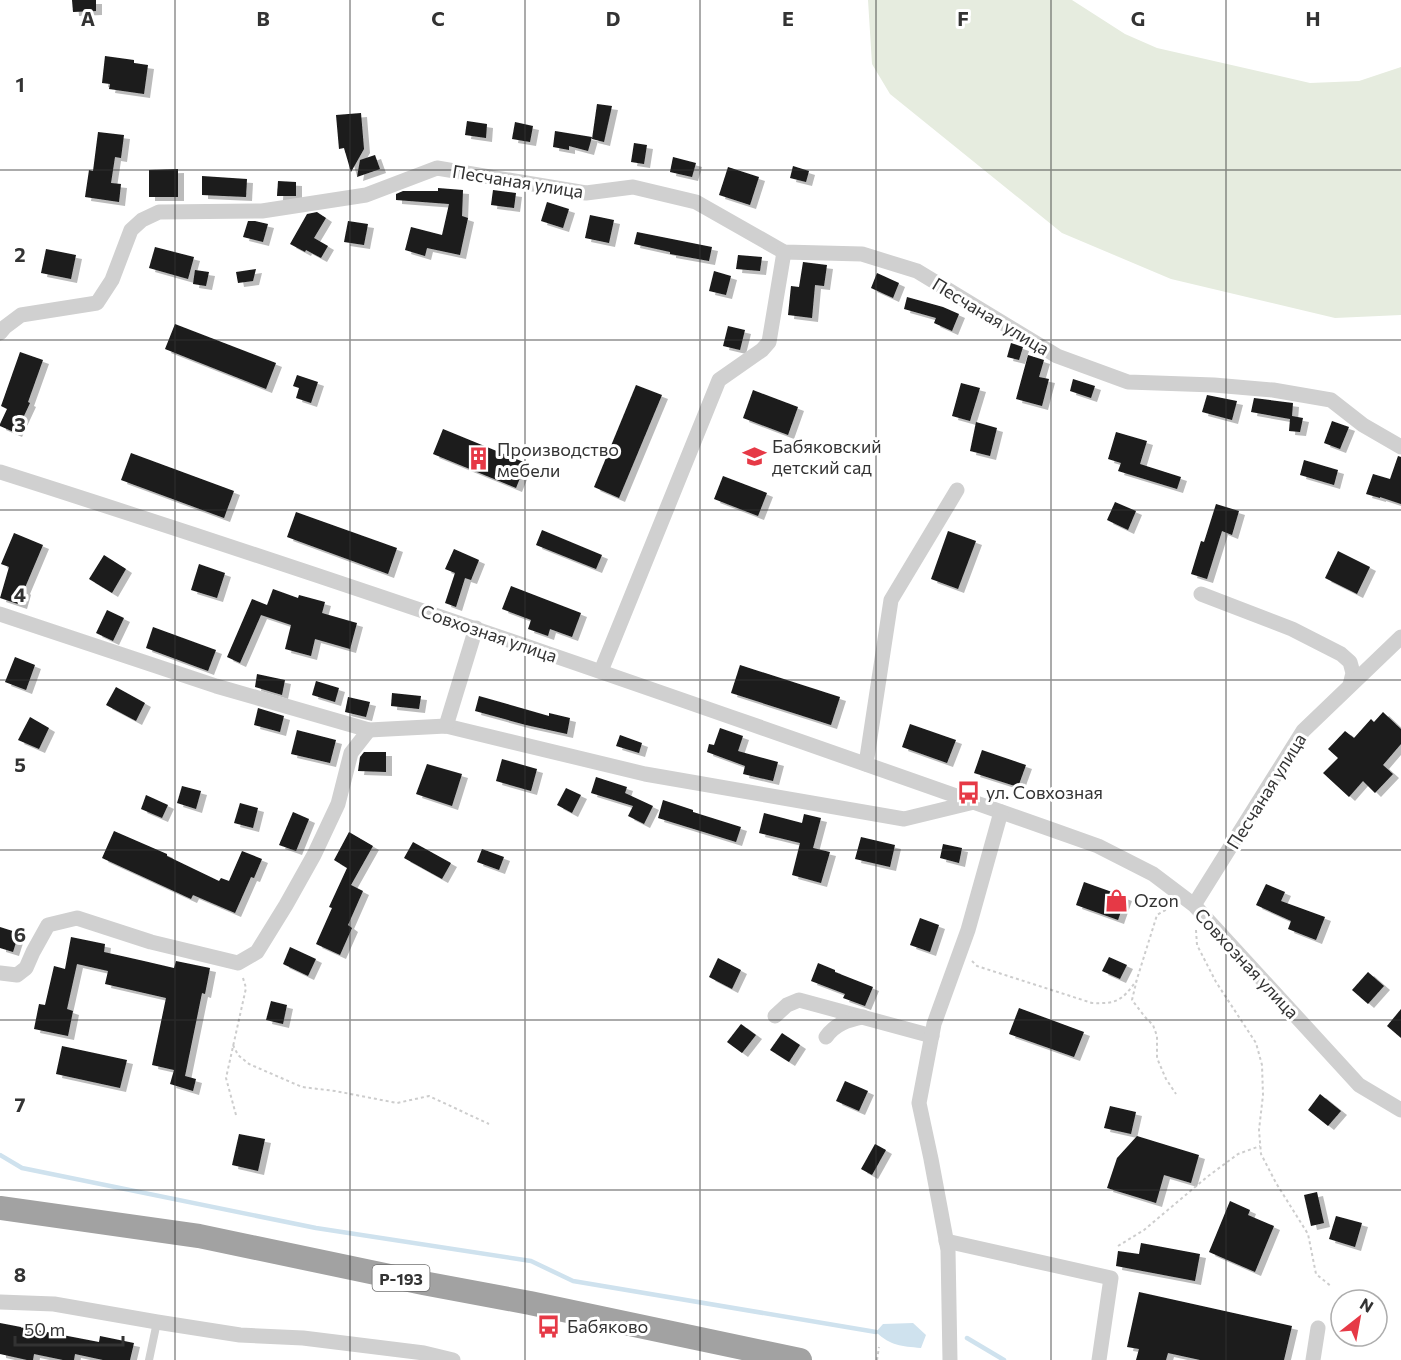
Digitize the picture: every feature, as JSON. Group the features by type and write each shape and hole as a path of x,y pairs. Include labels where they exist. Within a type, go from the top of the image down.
{"highway":[{"name":"Р-193","path":"0,1208 200,1236 800,1360"}],"street":[{"name":"Песчаная улица","path":"0,333 4,327 21,315 97,303 112,280 131,230 142,220 159,212 262,211 366,195 437,168 586,193 633,187 696,201 784,252 862,254 917,271 1058,356 1128,382 1273,390 1331,400 1362,425 1401,447"},
{"path":"601,671 719,380 762,350 769,342 784,252"},
{"name":"Совхозная улица","path":"0,472 476,628 1098,846 1153,874 1194,905 1359,1085 1401,1110"},
{"path":"866,764 891,600 957,490"},
{"path":"1201,594 1292,629 1341,654 1350,662 1353,673 1350,685"},
{"path":"0,614 216,686 369,730 446,726 645,774 904,819 974,802"},
{"path":"446,726 476,628"},
{"name":"Песчаная улица","path":"1194,905 1303,731 1401,637"},
{"path":"0,973 17,975 26,968 48,924 77,918 151,942 238,963 257,952 314,855 338,804 351,753 369,730"},
{"path":"950,1360 948,1250 919,1103 934,1024 961,949 1001,812"},
{"path":"775,1016 787,1005 800,1000 932,1036"},
{"path":"826,1037 831,1030 846,1020 863,1017"},
{"path":"946,1240 1111,1278 1099,1360"},
{"path":"0,1302 54,1304 240,1335 303,1338 424,1353 453,1360"},
{"path":"1313,1360 1318,1328"}],"lane":[{"path":"149,1360 157,1322"}],"path":[{"path":"1176,1094 1166,1079 1157,1058 1157,1036 1153,1025 1132,1000 1157,915 1170,907 1194,905 1197,945 1216,982 1256,1043 1262,1065 1263,1095 1258,1130 1261,1155 1276,1184 1308,1234 1316,1274 1332,1287"},
{"path":"961,949 977,966 1092,1003 1111,1004 1127,993 1137,979"},
{"path":"236,1115 226,1078 246,988 238,963"},
{"path":"233,1045 238,1055 249,1064 302,1087 397,1103 429,1096 489,1124"},
{"path":"1118,1246 1144,1230 1238,1154 1260,1146"},
{"path":"877,1360 879,1347"}],"shaded area":[{"path":"868,0 1072,0 1125,34 1157,48 1310,83 1359,81 1401,67 1401,315 1335,318 1171,279 1062,233 890,94 872,64"}],"water":[{"path":"913,1323 926,1335 921,1348 897,1344 876,1332 883,1324"}],"building":[{"path":"72,0 96,0 96,11 73,12"},
{"path":"105,56 134,60 134,63 148,65 144,94 109,89 110,84 102,83"},
{"path":"597,104 612,106 604,142 592,139"},
{"path":"361,113 364,149 351,172 344,148 339,149 336,115"},
{"path":"467,121 487,124 486,138 465,135"},
{"path":"515,122 533,126 530,142 512,139"},
{"path":"555,131 592,137 588,151 569,146 569,150 553,147"},
{"path":"98,132 124,135 121,158 115,157 111,183 121,184 119,202 85,197 89,170 93,171"},
{"path":"634,143 647,145 644,164 631,162"},
{"path":"375,155 380,169 357,177 360,160"},
{"path":"673,157 696,163 692,177 670,172"},
{"path":"793,166 809,171 806,182 790,178"},
{"path":"728,167 759,177 750,205 719,195"},
{"path":"178,169 178,197 149,197 149,170"},
{"path":"202,176 247,179 246,197 202,195"},
{"path":"278,181 296,182 296,196 277,196"},
{"path":"438,188 463,190 462,216 468,218 460,255 427,248 425,256 405,250 411,227 442,235 449,204 396,200 396,194 403,191 438,191"},
{"path":"493,190 516,193 514,208 491,205"},
{"path":"547,202 569,209 563,228 541,221"},
{"path":"317,212 326,218 314,238 328,246 321,258 290,244 307,214"},
{"path":"590,215 614,220 609,243 585,238"},
{"path":"248,221 268,224 263,242 243,237"},
{"path":"348,221 368,224 364,245 344,242"},
{"path":"637,232 712,247 709,261 634,244"},
{"path":"155,247 194,257 188,279 149,268"},
{"path":"46,249 76,255 71,279 41,273"},
{"path":"738,255 762,257 760,271 736,269"},
{"path":"803,262 827,265 824,286 815,285 812,318 788,315 791,286 799,287"},
{"path":"256,269 253,281 238,283 236,272"},
{"path":"195,270 209,272 206,286 193,284"},
{"path":"714,271 731,276 726,295 709,291"},
{"path":"877,273 899,283 893,298 871,288"},
{"path":"907,297 959,314 952,331 934,323 936,318 904,309"},
{"path":"175,324 276,363 266,389 165,349"},
{"path":"728,326 745,330 740,350 723,346"},
{"path":"1011,343 1023,347 1019,360 1007,357"},
{"path":"20,352 43,360 28,402 30,403 16,433 0,424 7,409 1,406"},
{"path":"1028,355 1044,360 1039,377 1049,379 1042,406 1016,399"},
{"path":"297,375 318,382 311,403 296,398 299,388 293,386"},
{"path":"1073,379 1095,386 1091,398 1070,391"},
{"path":"961,383 980,388 970,421 952,416"},
{"path":"636,385 662,395 619,498 594,487"},
{"path":"753,390 798,407 788,435 743,418"},
{"path":"1207,395 1237,401 1232,420 1202,412"},
{"path":"1254,398 1293,403 1292,416 1303,418 1300,432 1289,431 1290,419 1251,412"},
{"path":"1332,421 1349,427 1340,449 1324,443"},
{"path":"976,422 997,428 990,456 970,451"},
{"name":"Производство мебели","path":"443,429 526,463 516,488 433,454"},
{"path":"1116,432 1147,441 1140,464 1181,477 1177,489 1118,471 1121,463 1108,459"},
{"path":"131,453 234,491 224,518 121,480"},
{"path":"1398,456 1401,457 1401,504 1366,494 1373,474 1390,479"},
{"path":"1304,460 1338,470 1334,485 1300,475"},
{"path":"723,476 767,493 758,516 714,499"},
{"path":"1115,502 1136,511 1128,530 1107,520"},
{"path":"1216,504 1239,511 1232,535 1222,531 1207,579 1191,574"},
{"path":"296,512 397,548 388,574 287,537"},
{"path":"542,530 602,555 596,569 536,545"},
{"path":"948,531 976,541 958,589 931,579"},
{"path":"14,533 43,545 24,590 21,605 0,598 9,567 1,564"},
{"path":"454,549 479,560 471,580 465,578 456,607 445,603 455,573 445,569"},
{"path":"1338,551 1370,567 1357,594 1325,578"},
{"path":"104,555 126,569 112,593 89,579"},
{"path":"199,564 225,573 217,598 191,590"},
{"path":"511,586 581,613 572,637 550,629 548,636 528,629 531,620 502,609"},
{"path":"273,589 298,598 299,595 325,602 322,613 357,623 350,649 315,639 311,656 285,649 291,625 261,615 240,663 227,657 252,599 267,605"},
{"path":"107,610 124,618 113,641 96,633"},
{"path":"153,627 216,650 208,671 146,648"},
{"path":"15,657 35,665 26,690 5,682"},
{"path":"740,665 840,697 831,725 731,693"},
{"path":"257,674 285,680 282,695 255,687"},
{"path":"316,681 339,688 335,702 312,695"},
{"path":"116,687 145,703 136,721 106,705"},
{"path":"392,693 421,696 419,709 391,706"},
{"path":"479,696 549,716 549,713 570,718 567,734 475,711"},
{"path":"348,697 370,702 366,717 345,712"},
{"path":"258,708 284,716 280,732 254,725"},
{"path":"1383,712 1401,729 1401,744 1383,765 1393,774 1375,793 1363,781 1349,797 1323,773 1338,758 1328,749 1345,731 1354,738 1371,719 1374,722"},
{"path":"30,717 49,728 39,749 18,740"},
{"path":"910,724 956,740 947,763 902,747"},
{"path":"720,728 743,736 738,751 778,762 773,781 743,774 745,766 707,752 709,744 714,745"},
{"path":"297,730 336,740 330,763 291,754"},
{"path":"620,735 642,743 639,753 616,746"},
{"path":"982,750 1026,765 1018,787 974,773"},
{"path":"364,752 386,752 386,772 358,771 360,757"},
{"path":"502,759 537,769 531,791 496,781"},
{"path":"427,764 462,774 452,806 416,794"},
{"path":"596,777 627,787 625,793 653,806 644,824 628,816 633,806 591,793"},
{"path":"182,786 201,791 196,809 177,803"},
{"path":"566,788 581,795 572,813 557,805"},
{"path":"146,795 168,805 162,818 141,809"},
{"path":"663,800 741,827 736,842 658,818"},
{"path":"240,803 258,808 253,828 234,823"},
{"path":"293,812 309,819 296,851 279,845"},
{"path":"764,813 802,823 804,814 821,818 813,848 830,852 821,883 792,875 800,843 759,833"},
{"path":"114,831 167,854 219,881 221,878 229,881 242,851 262,859 235,913 193,895 191,899 102,858"},
{"path":"349,832 373,846 351,885 363,891 348,925 352,928 340,955 316,944 332,908 329,907 347,868 334,860"},
{"path":"861,837 895,845 890,867 855,859"},
{"path":"413,842 451,863 442,879 404,858"},
{"path":"943,844 962,848 959,863 940,858"},
{"path":"482,849 504,857 499,870 477,862"},
{"path":"1084,882 1126,897 1118,920 1076,905"},
{"path":"1266,884 1285,892 1281,901 1325,917 1316,940 1288,929 1291,921 1256,905"},
{"path":"920,918 939,925 930,952 910,945"},
{"path":"0,927 19,933 13,952 0,948"},
{"path":"71,937 105,944 104,952 174,968 176,961 210,968 205,994 202,993 185,1076 196,1079 193,1091 170,1084 174,1070 152,1065 166,998 105,984 108,971 77,964 67,1009 73,1011 68,1036 34,1029 39,1004 45,1005 54,966 65,969"},
{"path":"290,947 316,959 308,976 283,964"},
{"path":"1109,957 1127,965 1120,979 1102,971"},
{"path":"718,958 741,970 732,989 709,977"},
{"path":"818,963 873,987 865,1006 843,998 845,994 811,981"},
{"path":"1368,972 1384,986 1368,1004 1352,990"},
{"path":"271,1001 287,1005 283,1024 266,1020"},
{"path":"1019,1008 1084,1032 1074,1057 1009,1034"},
{"path":"1401,1009 1401,1038 1387,1026"},
{"path":"741,1024 756,1035 742,1053 727,1042"},
{"path":"782,1033 800,1045 789,1062 770,1050"},
{"path":"62,1046 127,1060 120,1088 56,1074"},
{"path":"845,1081 868,1091 859,1111 836,1101"},
{"path":"1320,1094 1341,1111 1328,1126 1308,1110"},
{"path":"1110,1106 1136,1112 1131,1134 1104,1128"},
{"path":"239,1134 265,1139 258,1171 232,1165"},
{"path":"1137,1136 1199,1155 1191,1183 1164,1175 1156,1203 1107,1188 1117,1158"},
{"path":"875,1144 886,1150 872,1175 861,1169"},
{"path":"1317,1192 1324,1223 1311,1226 1304,1195"},
{"path":"1230,1201 1250,1210 1248,1215 1274,1226 1255,1272 1209,1252"},
{"path":"1336,1216 1362,1223 1355,1247 1329,1239"},
{"path":"1141,1243 1200,1254 1195,1281 1116,1266 1118,1251 1139,1254"},
{"path":"1139,1292 1292,1326 1284,1360 1200,1360 1168,1353 1166,1360 1136,1360 1139,1349 1127,1347"},
{"path":"0,1323 99,1342 100,1336 134,1343 130,1360 103,1360 75,1354 74,1360 63,1360 34,1354 33,1360 27,1360 0,1354"}],"waterway":[{"path":"0,1155 22,1168 316,1228 531,1261 573,1281 876,1332"},
{"path":"967,1338 1004,1360"}],"place":[{"name":"Бабяковский детский сад","path":"754,456"},
{"name":"Производство мебели","path":"479,459"},
{"name":"ул. Совхозная","path":"968,792"},
{"name":"Ozon","path":"1116,900"},
{"name":"Бабяково","path":"549,1326"}]}
